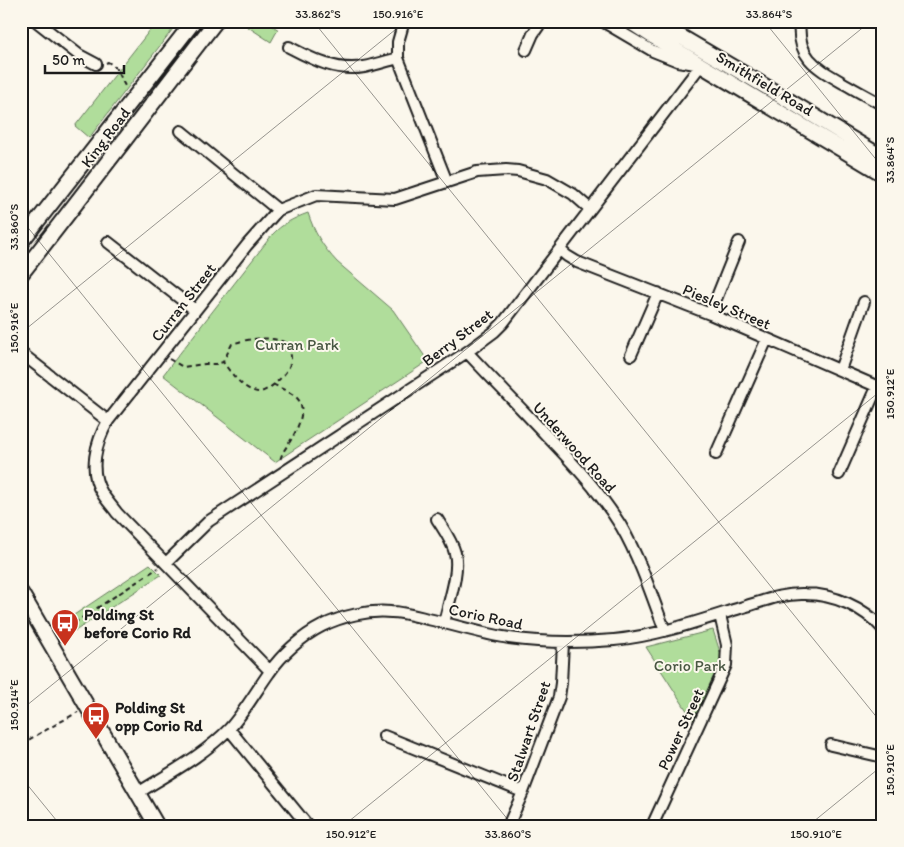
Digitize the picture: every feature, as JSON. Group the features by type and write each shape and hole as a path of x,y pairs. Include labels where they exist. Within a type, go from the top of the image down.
{"main road":[{"name":"King Road","path":"21,242 194,21"},
{"name":"King Road","path":"21,274 216,21"},
{"name":"Smithfield Road","path":"629,21 883,174"},
{"path":"642,21 696,54 701,65 714,65 768,95 793,102"},
{"name":"Smithfield Road","path":"654,21 793,102 883,158"},
{"path":"21,593 157,826"}],"street":[{"path":"36,21 79,55 96,64"},
{"path":"404,21 398,42 398,58 447,182"},
{"path":"526,50 533,34 542,21"},
{"path":"602,21 653,51 678,61 701,65"},
{"path":"800,21 799,32 803,49 810,61 824,72 883,105"},
{"path":"289,47 318,62 345,68 363,67 398,58"},
{"name":"Berry Street","path":"166,563 210,521 467,352 494,332 560,250 701,65"},
{"path":"181,131 278,210"},
{"name":"Curran Street","path":"270,671 116,512 102,493 95,471 96,451 101,433 108,420 247,245 278,210 316,195 395,200 477,172 492,170 518,171 547,179 561,186 590,209"},
{"path":"108,242 195,310"},
{"path":"710,314 739,242"},
{"name":"Piesley Street","path":"560,250 577,262 710,314 880,388"},
{"path":"632,355 658,293"},
{"path":"840,370 864,302"},
{"path":"716,454 767,340"},
{"name":"Underwood Road","path":"467,352 566,456 604,501 635,552 665,631"},
{"path":"22,353 108,420"},
{"path":"840,474 880,388"},
{"path":"437,519 451,541 456,555 455,576 444,622"},
{"name":"Corio Road","path":"138,792 199,755 229,729 270,671 291,648 322,626 358,614 391,612 444,622 477,632 511,638 563,643 616,640 665,631 778,597 817,594 831,597 850,605 871,617 883,629"},
{"name":"Power Street","path":"652,826 726,665 727,644 720,614"},
{"name":"Stalwart Street","path":"508,826 559,697 563,643"},
{"path":"229,729 308,826"},
{"path":"384,736 522,792"},
{"path":"831,745 883,757"}],"path":[{"path":"96,64 108,62 115,67 128,91"},
{"path":"161,355 183,367 216,364 222,362 232,344 244,340 274,338 285,342 291,354 291,364 286,372 266,390 260,392 248,388 239,381 222,362"},
{"path":"273,384 297,398 301,406 300,420 292,438 280,457 280,462"},
{"path":"59,633 166,563"},
{"path":"21,744 75,713"}],"green space":[{"path":"157,21 179,21 89,138 75,126"},
{"path":"239,21 265,21 279,30 271,42"},
{"name":"Curran Park","path":"308,213 323,245 337,262 393,310 428,361 275,462 163,375 272,235 288,222"},
{"path":"150,564 161,575 75,631 68,619"},
{"name":"Corio Park","path":"713,630 721,655 719,670 693,720 646,647"}],"place":[{"name":"Polding St before Corio Rd","path":"65,647"},
{"name":"Polding St opp Corio Rd","path":"96,740"}]}
